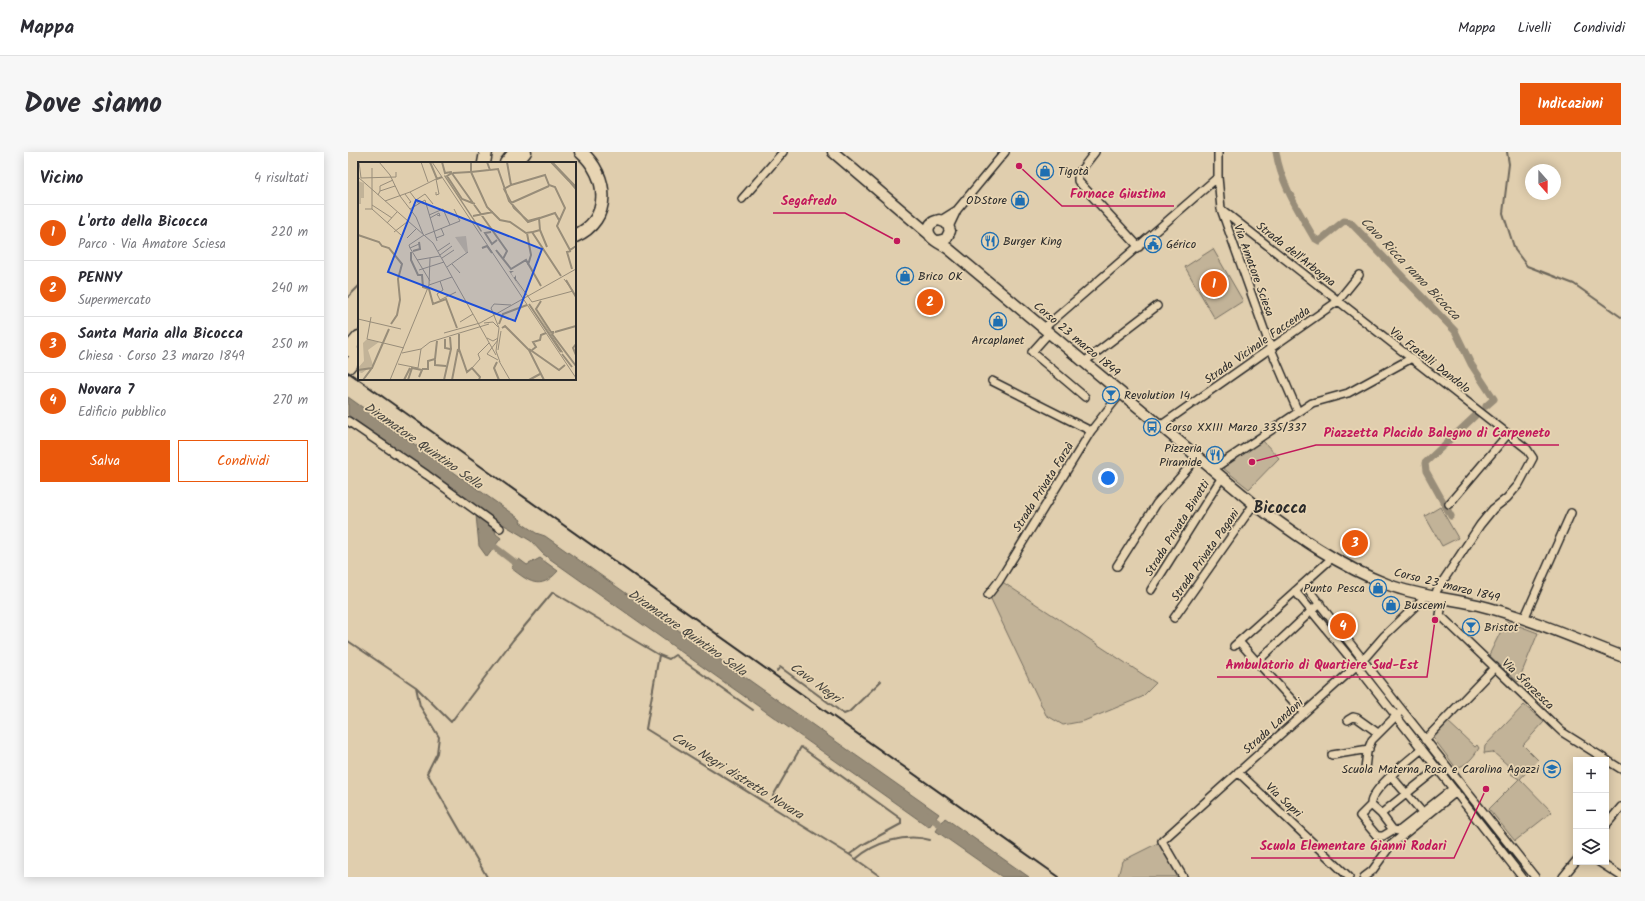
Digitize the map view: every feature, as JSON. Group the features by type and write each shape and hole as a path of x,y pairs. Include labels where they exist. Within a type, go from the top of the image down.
{"highway":[{"path":"484,162 486,152"},
{"path":"507,162 515,152"},
{"path":"517,162 525,152"},
{"path":"525,162 530,152"},
{"path":"576,236 585,232 594,222 600,212 603,199 602,186 596,170 581,152"},
{"path":"348,350 358,338"},
{"path":"348,367 358,355"}],"main road":[{"path":"833,152 905,212 929,234 933,240 938,241 946,239 950,234 950,228 940,220 924,219 905,212"},
{"path":"929,234 930,224 940,220"},
{"name":"Corso 23 marzo 1849","path":"950,228 953,243 963,260"},
{"name":"Corso 23 marzo 1849","path":"938,241 963,260 1254,504 1297,536 1332,558 1390,586 1435,597 1478,605 1524,619 1621,656"}],"street":[{"path":"742,199 783,152"},
{"path":"950,228 957,210 1005,152"},
{"path":"1095,152 1078,174 1078,181 1139,247"},
{"name":"Via Amatore Sciesa","path":"1218,152 1218,177 1221,209 1271,349 1298,412"},
{"path":"1085,397 1032,352 1046,331 1218,177"},
{"name":"Strada dell'Arbogna","path":"1221,209 1338,301"},
{"path":"940,220 957,210"},
{"name":"Strada Vicinale Faccenda","path":"1160,426 1338,301 1359,275"},
{"name":"Via Fratelli Dandolo","path":"1338,301 1410,359 1527,449 1534,458"},
{"path":"1084,362 1157,306"},
{"path":"1213,469 1312,403 1348,393 1410,359"},
{"path":"992,381 1091,431"},
{"name":"Strada Privata Farzà","path":"988,595 999,581 1091,431 1121,393"},
{"path":"348,421 427,474 500,528"},
{"path":"1449,504 1508,434"},
{"path":"1117,566 1157,502 1198,457"},
{"name":"Strada Landoni","path":"1183,877 1162,841 1364,660 1384,636 1435,597 1480,525 1493,509 1507,498 1519,484 1534,458"},
{"name":"Strada Privata Binotti","path":"1151,590 1222,477"},
{"name":"Strada Privata Pagani","path":"1174,618 1254,504"},
{"path":"1524,619 1571,512"},
{"path":"1234,646 1332,558"},
{"path":"1308,589 1402,711 1535,877"},
{"path":"1295,591 1357,666 1522,877"},
{"name":"Via Sforzesca","path":"1435,597 1440,615 1562,732 1621,769"},
{"path":"1257,662 1320,604"},
{"path":"1242,645 1304,713"},
{"path":"1425,740 1495,667"},
{"path":"1365,770 1372,740 1402,711"},
{"path":"1348,720 1353,717 1356,718 1378,733"},
{"path":"1332,755 1369,749"},
{"path":"1422,749 1391,776 1372,796 1371,805 1360,816 1362,820 1377,836 1383,836 1393,830 1399,831 1422,812 1454,791"},
{"path":"1381,814 1438,769"},
{"name":"Via Sapri","path":"1238,772 1349,877"},
{"path":"1391,776 1422,812"},
{"path":"1364,877 1372,871 1391,845 1454,791"},
{"path":"1371,805 1381,814 1393,830"},
{"path":"1609,821 1621,807"},
{"path":"1563,877 1573,865"},
{"path":"1604,865 1621,876"}],"shaded area":[{"path":"1213,249 1243,301 1215,319 1185,267"},
{"path":"348,397 521,520 520,522 536,533 545,536 939,814 929,827 543,554 531,541 476,508 475,505 348,415"},
{"path":"1262,440 1279,458 1249,489 1223,468"},
{"path":"1440,507 1458,538 1442,546 1425,516"},
{"path":"476,515 494,527 496,534 501,538 487,557 479,546"},
{"path":"540,558 558,571 552,577 540,583 523,577 511,568 519,559 527,565"},
{"path":"1001,581 1156,683 1142,697 1084,721 1063,725 1046,715 990,597"},
{"path":"1506,621 1538,633 1518,682 1489,655"},
{"path":"1524,705 1544,722 1523,745 1538,760 1520,779 1552,812 1515,841 1489,809 1519,779 1511,774 1511,768 1493,752 1484,753 1485,746"},
{"path":"1446,720 1475,747 1477,745 1479,748 1469,761 1456,768 1432,736"},
{"path":"945,818 1029,877 1002,877 936,831"},
{"path":"1162,841 1184,877 1118,877 1122,861"}],"waterway":[{"name":"Cavo Ricca ramo Bicocca","path":"1276,152 1278,164 1286,186 1314,238 1319,241 1344,221 1350,222 1455,331 1471,364 1494,399 1486,406"},
{"path":"1507,152 1509,164 1503,213 1515,250 1527,266 1574,284 1621,317"},
{"path":"348,297 358,287"},
{"name":"Cavo Ricca ramo Bicocca","path":"1451,516 1426,471 1425,463 1475,416"},
{"path":"488,542 522,568"},
{"name":"Cavo Negri distretto Novara","path":"348,641 416,687 451,722 513,640 553,592 659,655 669,659 675,655 753,710"},
{"name":"Cavo Negri distretto Novara","path":"659,655 646,729 850,855 881,877"},
{"name":"Cavo Negri","path":"777,671 780,667 844,714 849,712 881,681"},
{"path":"416,687 420,706 439,737 437,753 427,773 487,877"},
{"path":"773,796 801,747 901,819 901,824 864,844 850,854"},
{"name":"Diramatore Quintino Sella","path":"927,815 948,830"},
{"path":"856,859 872,848 891,840 901,838 921,838 930,840"}],"railway":[{"path":"348,372 358,379"},
{"path":"359,380 1059,877"}],"place":[{"name":"Fornace Giustina","path":"1019,166"},
{"name":"Tigotà","path":"1045,171"},
{"name":"ODStore","path":"1020,200"},
{"name":"Segafredo","path":"897,241"},
{"name":"Burger King","path":"990,241"},
{"name":"Gérico","path":"1153,244"},
{"name":"Brico OK","path":"905,276"},
{"name":"L'orto della Bicocca","path":"1214,284"},
{"name":"PENNY","path":"930,302"},
{"name":"Arcaplanet","path":"998,321"},
{"name":"Revolution 14","path":"1111,395"},
{"name":"Corso XXIII Marzo 335/337","path":"1152,427"},
{"name":"Pizzeria Piramide","path":"1215,455"},
{"name":"Piazzetta Placido Balegno di Carpeneto","path":"1252,462"},
{"name":"Santa Maria alla Bicocca","path":"1355,543"},
{"name":"Punto Pesca","path":"1378,588"},
{"name":"Buscemi","path":"1391,605"},
{"name":"Ambulatorio di Quartiere Sud-Est","path":"1435,620"},
{"name":"Novara 7","path":"1343,626"},
{"name":"Bristot","path":"1471,627"},
{"name":"Scuola Materna Rosa e Carolina Agazzi","path":"1552,769"},
{"name":"Scuola Elementare Gianni Rodari","path":"1486,789"}],"district":[{"name":"Bicocca","path":"1280,507"}]}
